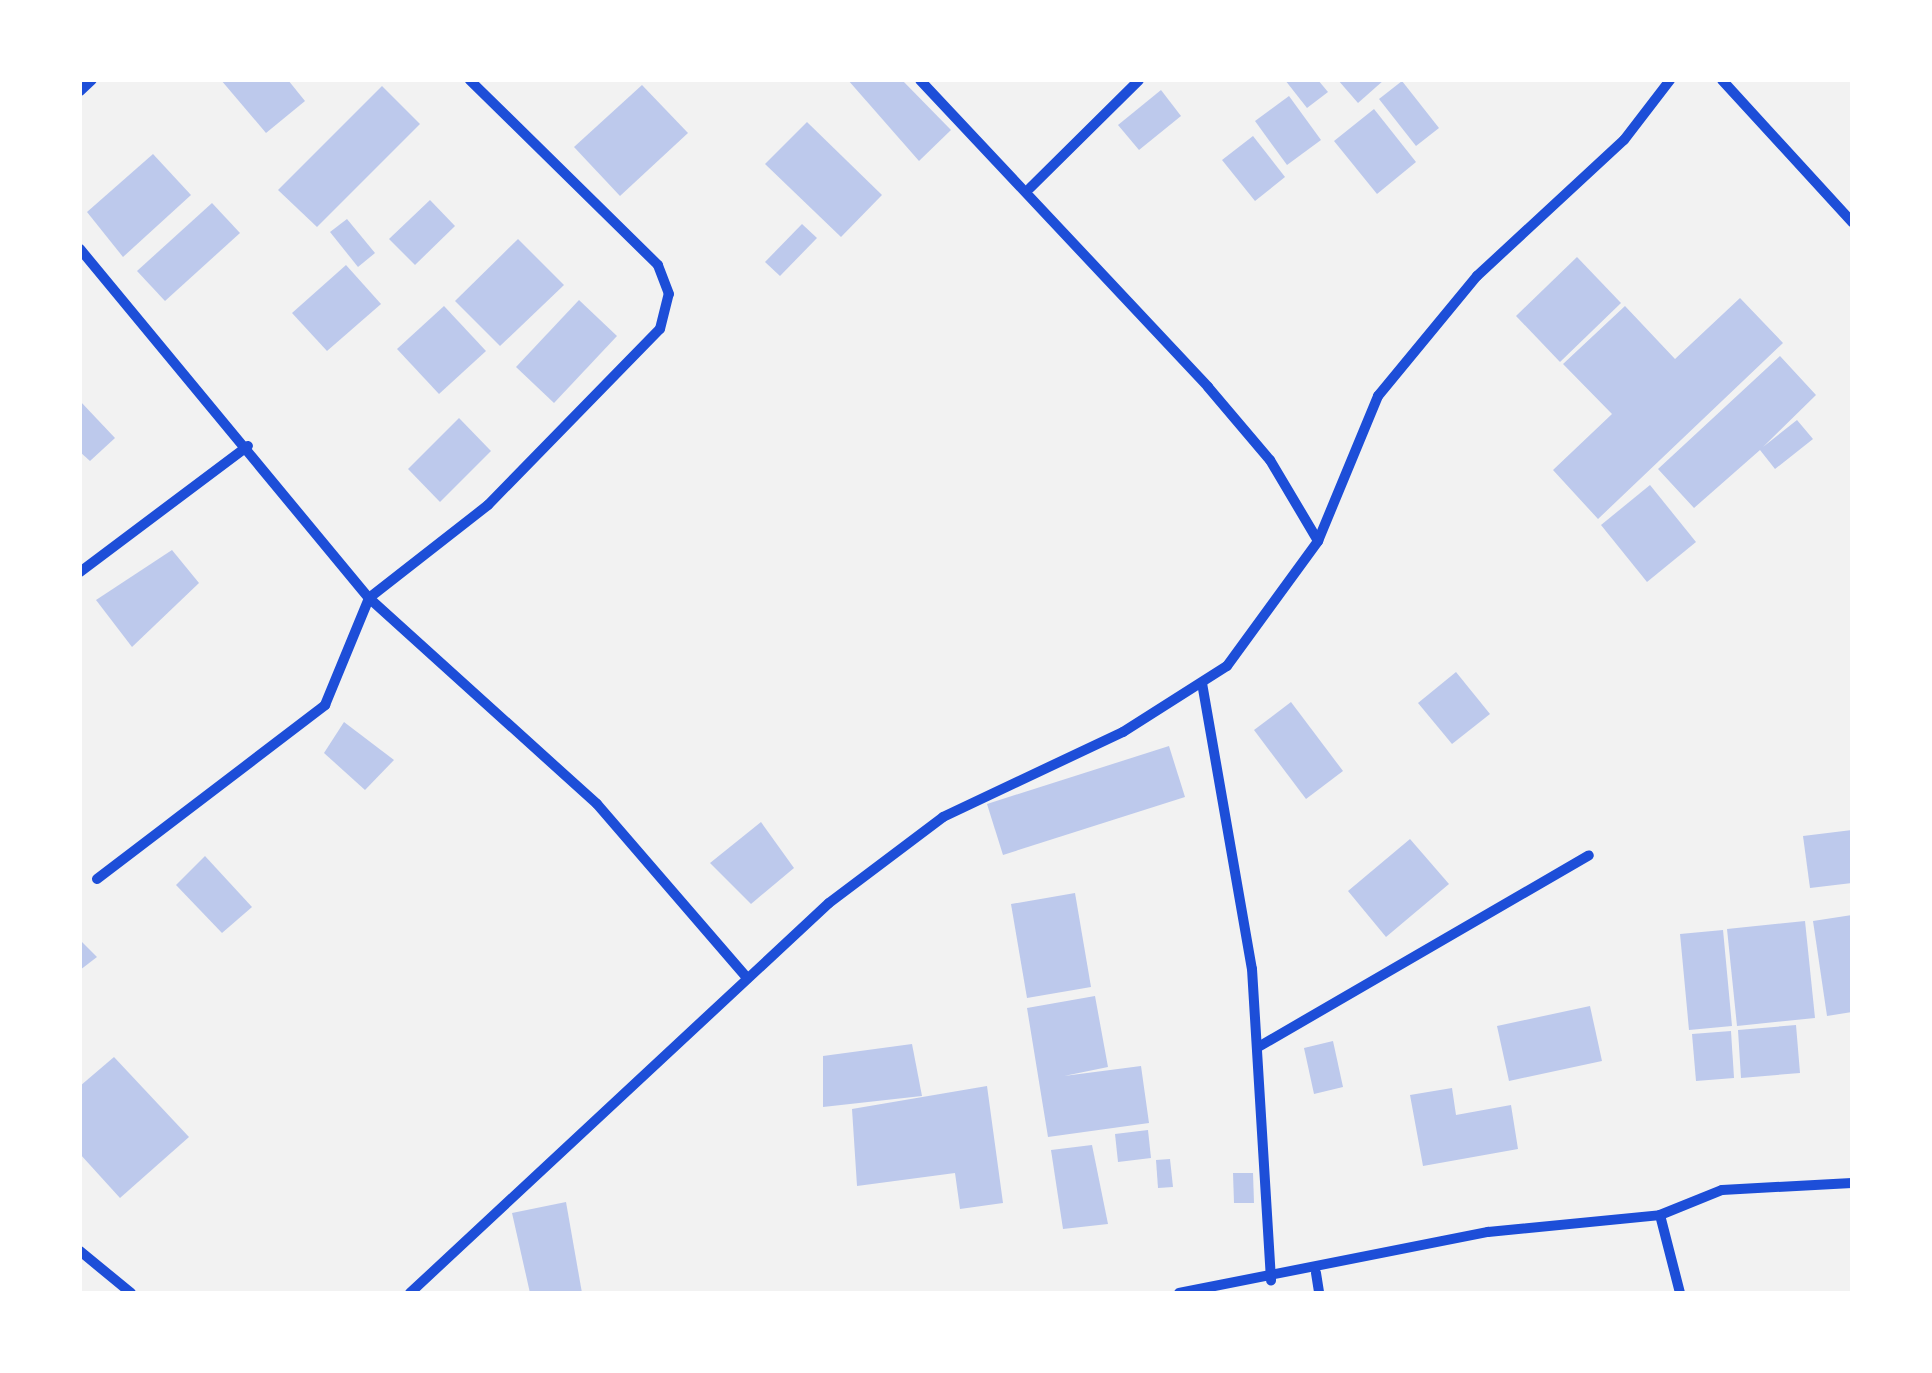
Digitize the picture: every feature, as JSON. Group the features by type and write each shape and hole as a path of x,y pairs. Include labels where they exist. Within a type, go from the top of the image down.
{"street":[{"path":"80,91 92,80"},
{"path":"97,880 325,704 369,598 434,552 598,401 667,312 658,265 470,80"},
{"path":"920,80 1030,188 1270,460 1318,541"},
{"path":"1030,188 1139,80"},
{"path":"410,1293 747,978 943,817 1124,732 1202,683 1238,652 1318,541 1378,396 1430,327 1624,140 1670,80"},
{"path":"1722,80 1852,222"},
{"path":"80,249 248,446 369,598 608,816 747,978"},
{"path":"80,572 248,446"},
{"path":"1202,683 1260,1046 1271,1280"},
{"path":"1260,1046 1589,855"},
{"path":"1179,1293 1316,1273 1488,1232 1660,1216 1722,1190 1852,1183"},
{"path":"1660,1216 1680,1293"},
{"path":"80,1251 131,1293"},
{"path":"1316,1273 1319,1293"}],"building":[{"path":"221,80 288,80 305,101 266,133"},
{"path":"848,80 902,80 951,130 919,161"},
{"path":"1285,80 1318,80 1328,92 1307,108"},
{"path":"1338,80 1384,80 1358,103"},
{"path":"1402,81 1439,128 1416,146 1379,99"},
{"path":"642,85 688,133 620,196 574,147"},
{"path":"382,86 420,124 317,227 278,190"},
{"path":"1161,90 1181,116 1139,150 1118,125"},
{"path":"1289,96 1321,140 1287,165 1255,121"},
{"path":"1374,109 1416,162 1377,194 1334,141"},
{"path":"807,122 882,195 841,237 765,164"},
{"path":"1253,136 1285,177 1255,201 1222,160"},
{"path":"153,154 191,195 123,257 87,212"},
{"path":"430,200 455,226 415,265 389,239"},
{"path":"212,203 240,233 165,301 137,271"},
{"path":"347,219 375,253 358,267 330,232"},
{"path":"802,224 817,238 780,276 765,262"},
{"path":"518,239 564,285 500,346 455,301"},
{"path":"1577,257 1621,303 1560,362 1516,316"},
{"path":"346,265 381,304 327,351 292,313"},
{"path":"1740,298 1783,343 1598,519 1553,470 1612,414 1563,364 1625,306 1675,359"},
{"path":"579,300 617,336 554,403 516,367"},
{"path":"444,306 486,351 439,394 397,349"},
{"path":"1780,356 1816,395 1763,447 1797,420 1813,439 1775,469 1760,450 1694,508 1658,469"},
{"path":"80,401 115,438 90,461 80,452"},
{"path":"459,418 491,451 440,502 408,469"},
{"path":"1650,485 1696,542 1647,582 1601,525"},
{"path":"172,550 199,583 132,647 96,600"},
{"path":"1456,672 1490,714 1452,744 1418,703"},
{"path":"1291,702 1343,771 1306,799 1254,730"},
{"path":"344,722 394,760 365,790 324,753"},
{"path":"1169,746 1185,797 1003,855 987,804"},
{"path":"761,822 794,868 751,904 710,863"},
{"path":"1852,830 1852,883 1810,888 1803,836"},
{"path":"1410,839 1449,884 1386,937 1348,891"},
{"path":"205,856 252,907 222,933 176,885"},
{"path":"1075,893 1091,987 1027,998 1011,904"},
{"path":"1852,915 1852,1012 1827,1016 1813,921"},
{"path":"1805,921 1815,1018 1737,1026 1727,929"},
{"path":"1723,930 1732,1026 1689,1030 1680,934"},
{"path":"80,940 97,957 80,970"},
{"path":"1095,996 1108,1067 1064,1076 1141,1066 1149,1123 1048,1137 1027,1008"},
{"path":"1590,1006 1602,1061 1509,1081 1497,1026"},
{"path":"1796,1025 1800,1073 1741,1078 1738,1030"},
{"path":"1731,1031 1734,1078 1696,1081 1692,1034"},
{"path":"1333,1041 1343,1087 1314,1094 1304,1048"},
{"path":"912,1044 922,1096 823,1107 823,1056"},
{"path":"114,1057 189,1137 120,1198 80,1154 80,1086"},
{"path":"987,1086 1003,1203 960,1209 955,1173 857,1186 852,1109"},
{"path":"1452,1088 1456,1115 1511,1105 1518,1149 1423,1166 1410,1095"},
{"path":"1148,1130 1151,1158 1118,1162 1115,1134"},
{"path":"1092,1145 1108,1224 1063,1229 1051,1150"},
{"path":"1170,1159 1173,1187 1158,1188 1156,1160"},
{"path":"1233,1173 1253,1173 1254,1203 1234,1203"},
{"path":"566,1202 582,1293 530,1293 512,1213"}]}
